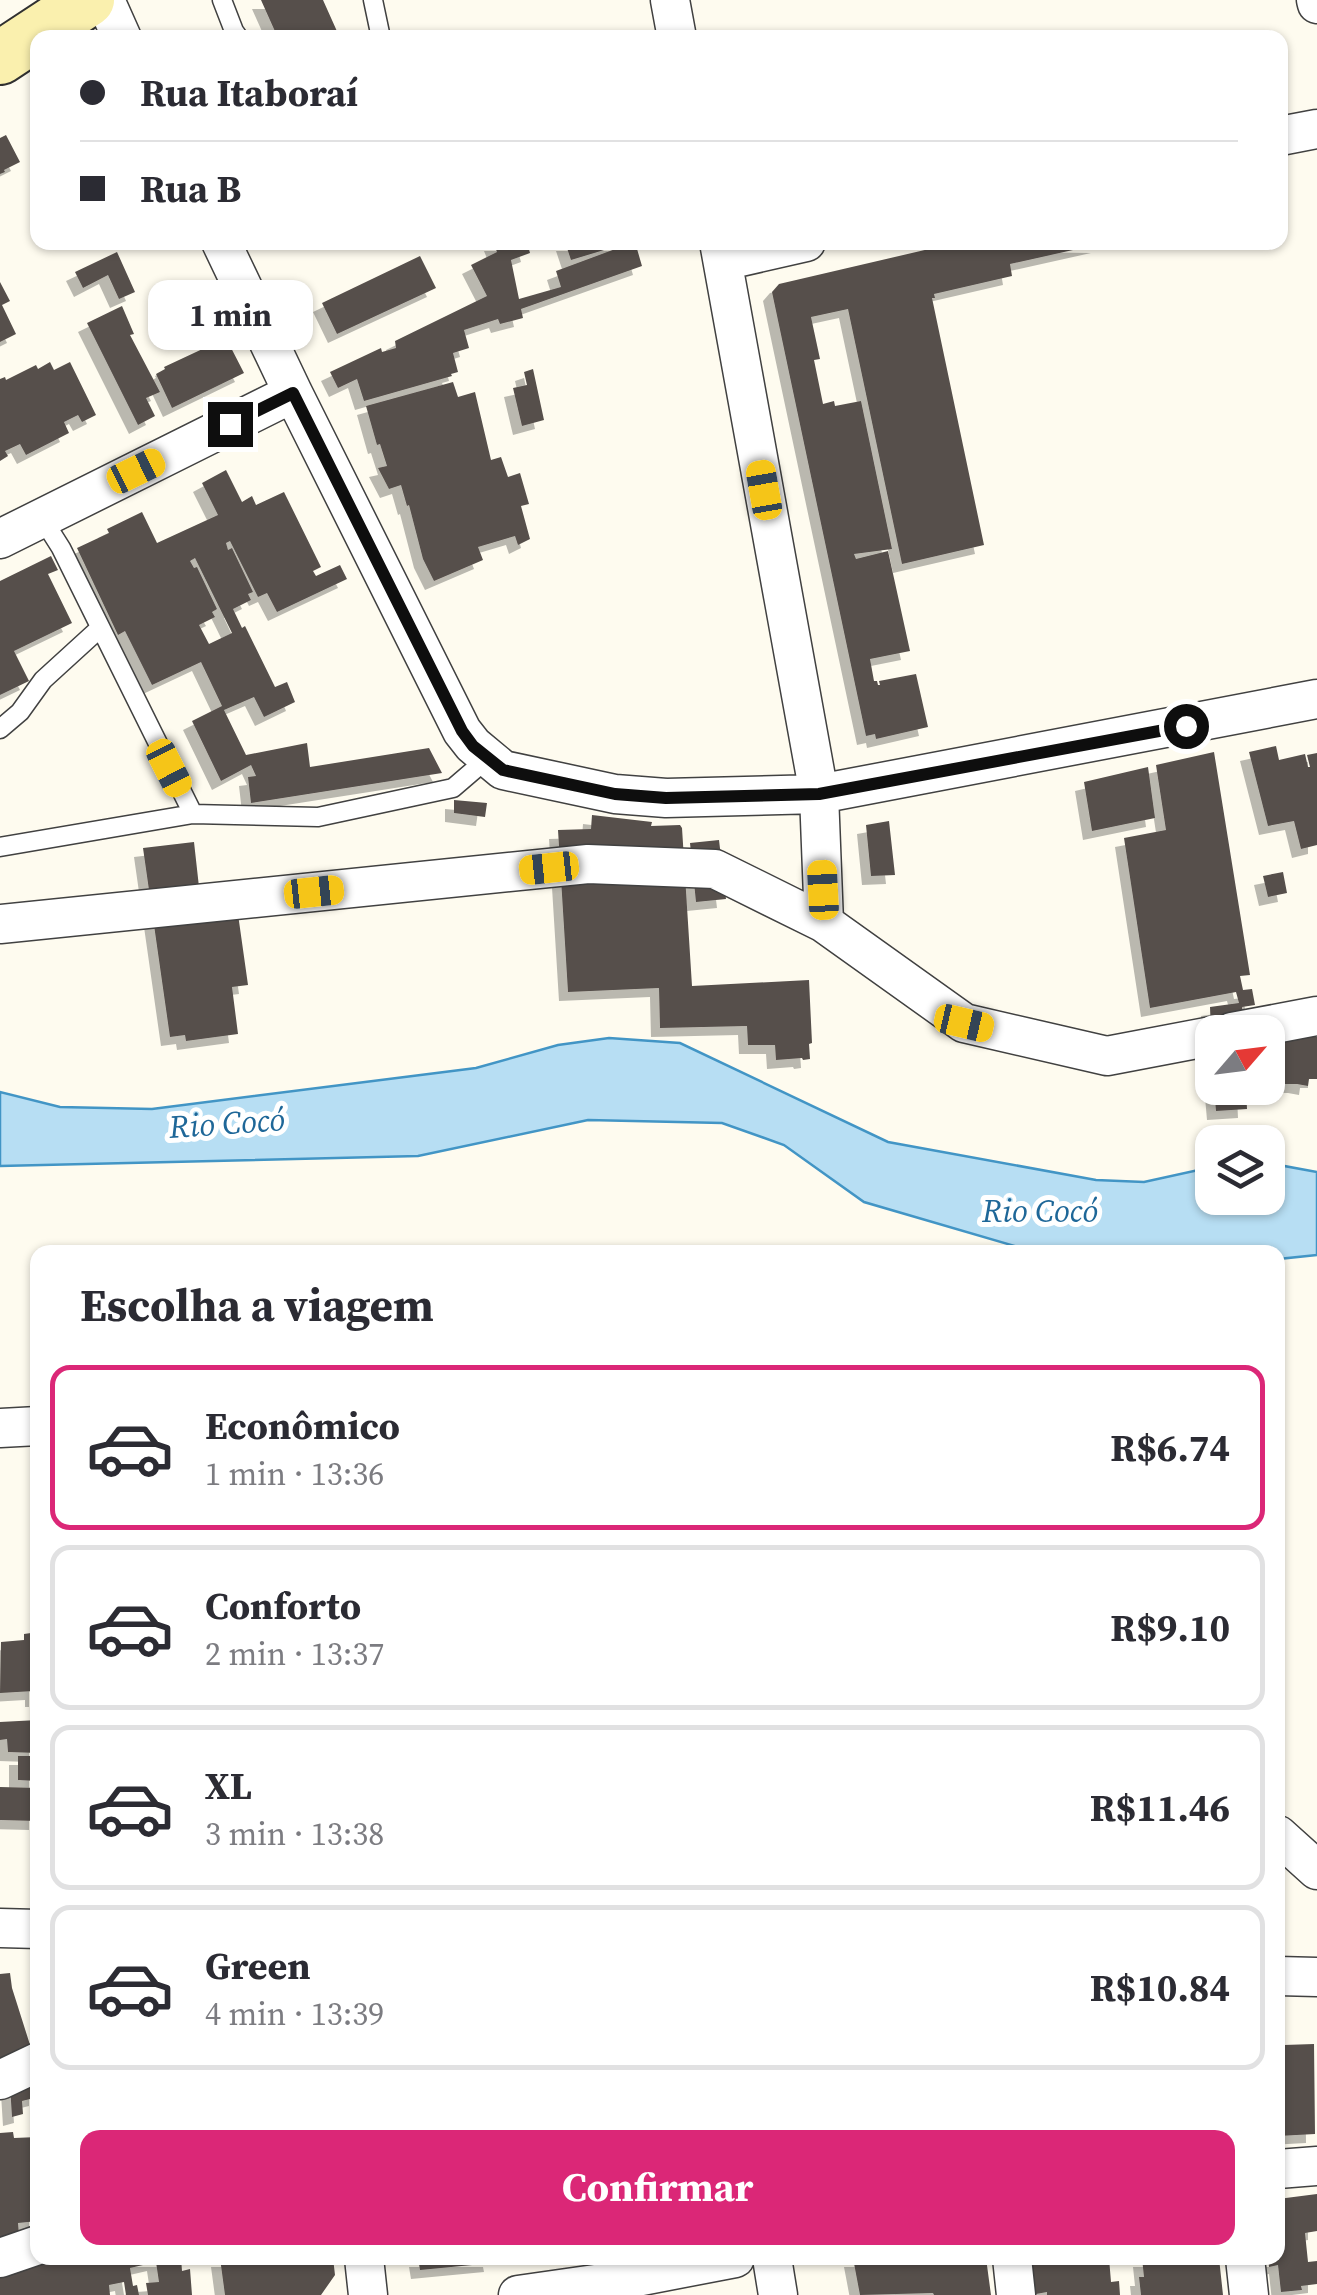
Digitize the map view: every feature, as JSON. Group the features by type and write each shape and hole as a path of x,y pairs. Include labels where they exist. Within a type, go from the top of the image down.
{"main road":[{"path":"42,30 88,0"},
{"path":"0,58 30,38"}],"street":[{"path":"104,0 118,30"},
{"path":"670,0 676,30"},
{"path":"1288,134 1317,129"},
{"path":"225,250 462,731 473,746 503,770 615,794 666,798 819,794 1317,699"},
{"path":"721,252 819,794 824,923"},
{"path":"0,539 293,393"},
{"path":"0,924 588,864 715,869 824,923 964,1023 1107,1056 1195,1039"},
{"path":"1285,1022 1317,1016"},
{"path":"0,1428 30,1426"},
{"path":"1285,1841 1317,1870"},
{"path":"0,1928 30,1930"},
{"path":"1285,1976 1317,1977"},
{"path":"0,2080 30,2066"},
{"path":"1285,2168 1317,2166"},
{"path":"0,2258 30,2248"},
{"path":"365,2265 368,2295"},
{"path":"518,2295 617,2288 708,2265"},
{"path":"773,2265 778,2295"},
{"path":"1013,2265 1016,2295"},
{"path":"1246,2265 1249,2295"}],"lane":[{"path":"222,0 231,30"},
{"path":"373,0 379,30"},
{"path":"42,518 193,814"},
{"path":"0,730 20,712 43,680 100,628"},
{"path":"0,847 193,814 318,817 453,788 488,758"}],"water":[{"name":"Rio Cocó","path":"609,1038 680,1043 888,1142 1096,1180 1144,1182 1195,1171 1195,1215 1285,1215 1285,1166 1317,1172 1317,1255 1285,1258 1285,1245 1011,1245 864,1202 784,1145 722,1123 588,1120 418,1156 0,1166 0,1092 60,1107 152,1109 476,1068 558,1045"}],"building":[{"path":"261,0 323,0 336,30 274,30"},
{"path":"6,135 20,162 0,174 0,138"},
{"path":"529,250 530,253 511,260 519,299 561,287 556,271 613,250 637,250 642,266 521,309 523,318 500,324 498,319 464,330 469,348 453,353 458,372 452,376 364,401 357,379 338,388 330,372 381,348 382,352 396,348 395,341 487,296 471,265 497,252"},
{"path":"568,250 604,250 571,260"},
{"path":"925,250 1073,250 1010,264 1012,276 934,294 932,298 984,545 902,564 848,309 811,317 820,359 814,360 823,404 861,401 892,549 854,554 856,559 888,551 910,651 870,659 874,681 880,685 879,681 916,674 928,727 876,739 875,734 866,736 772,292 779,284"},
{"path":"117,252 135,292 119,299 108,275 83,288 75,272"},
{"path":"420,256 436,288 337,334 322,303"},
{"path":"0,282 10,301 2,305 16,334 0,342"},
{"path":"122,306 134,334 130,335 160,392 146,398 155,416 138,425 87,323"},
{"path":"226,338 244,373 172,408 156,374"},
{"path":"50,362 54,370 70,362 96,415 82,422 78,415 64,422 69,433 26,455 20,444 5,451 8,456 0,461 0,379"},
{"path":"533,369 544,420 522,426 513,388 527,385 524,372"},
{"path":"453,382 458,397 475,392 491,460 501,457 508,477 520,473 529,504 521,506 530,539 518,545 515,536 478,547 483,560 434,581 423,559 401,485 389,489 378,468 387,466 366,406"},
{"path":"226,470 242,502 252,496 256,505 284,492 321,567 313,571 316,576 340,565 347,579 277,612 267,593 258,597 230,541 226,543 253,592 248,594 251,600 233,609 275,687 287,682 295,702 264,717 254,697 224,710 246,755 307,743 310,767 429,748 442,773 251,803 248,777 256,776 251,765 221,781 192,721 222,706 201,662 152,685 125,631 118,635 77,548 142,512 157,543 218,515 202,483","holes":["195,558 232,633 209,644 199,625 215,617 212,612 217,609 197,567 190,561"]},
{"path":"51,556 58,570 48,574 72,623 14,651 29,681 0,695 0,581"},
{"path":"1276,746 1279,760 1305,754 1308,767 1307,755 1317,753 1317,845 1301,849 1294,821 1268,826 1249,752"},
{"path":"1214,752 1250,975 1240,976 1243,990 1252,989 1255,1005 1242,1007 1242,1015 1210,1015 1210,1007 1239,1003 1236,992 1150,1008 1124,838 1166,830 1156,765"},
{"path":"1148,767 1155,818 1092,831 1084,782"},
{"path":"454,800 487,803 485,817 454,813"},
{"path":"592,815 652,822 651,826 680,825 692,986 809,980 810,1059 776,1060 775,1045 748,1045 747,1026 660,1028 659,988 568,992 558,830 591,829"},
{"path":"889,821 895,875 871,876 866,825"},
{"path":"719,840 726,899 696,902 690,843"},
{"path":"194,842 201,905 236,900 248,985 232,987 238,1034 186,1041 185,1035 170,1037 143,848"},
{"path":"1283,872 1287,893 1268,897 1263,876"},
{"path":"1285,1034 1317,1037 1317,1079 1309,1079 1308,1086 1285,1084"},
{"path":"1215,1105 1247,1105 1247,1109 1216,1111"},
{"path":"30,1633 30,1691 0,1693 1,1642 24,1640 24,1634"},
{"path":"30,1720 30,1753 8,1752 7,1739 0,1740 0,1722"},
{"path":"18,1756 30,1756 30,1781 18,1780"},
{"path":"0,1787 30,1788 30,1821 0,1820"},
{"path":"10,1973 30,2048 0,2060 0,1974"},
{"path":"1314,2044 1315,2134 1285,2136 1285,2045"},
{"path":"30,2077 30,2099 22,2101 23,2114 12,2117 10,2085"},
{"path":"0,2133 30,2137 30,2222 18,2223 19,2235 0,2238"},
{"path":"1317,2194 1317,2231 1305,2233 1308,2262 1317,2261 1317,2284 1281,2292 1278,2265 1285,2265 1285,2198"},
{"path":"30,2263 143,2265 130,2268 139,2295 126,2295 124,2282 109,2285 110,2295 0,2295 0,2275"},
{"path":"156,2265 182,2265 182,2271 190,2269 192,2295 148,2295 146,2283 159,2282"},
{"path":"221,2265 334,2265 335,2275 321,2295 225,2295"},
{"path":"419,2265 472,2265 420,2270"},
{"path":"854,2265 987,2265 991,2295 933,2293 860,2295"},
{"path":"1031,2265 1110,2265 1111,2282 1119,2281 1120,2295 1036,2294"},
{"path":"1143,2265 1220,2265 1223,2295 1141,2295 1139,2277 1144,2277"}],"route":[{"path":"230,424 293,393 462,731 473,746 503,770 615,794 666,798 819,794 1186,726"}]}
